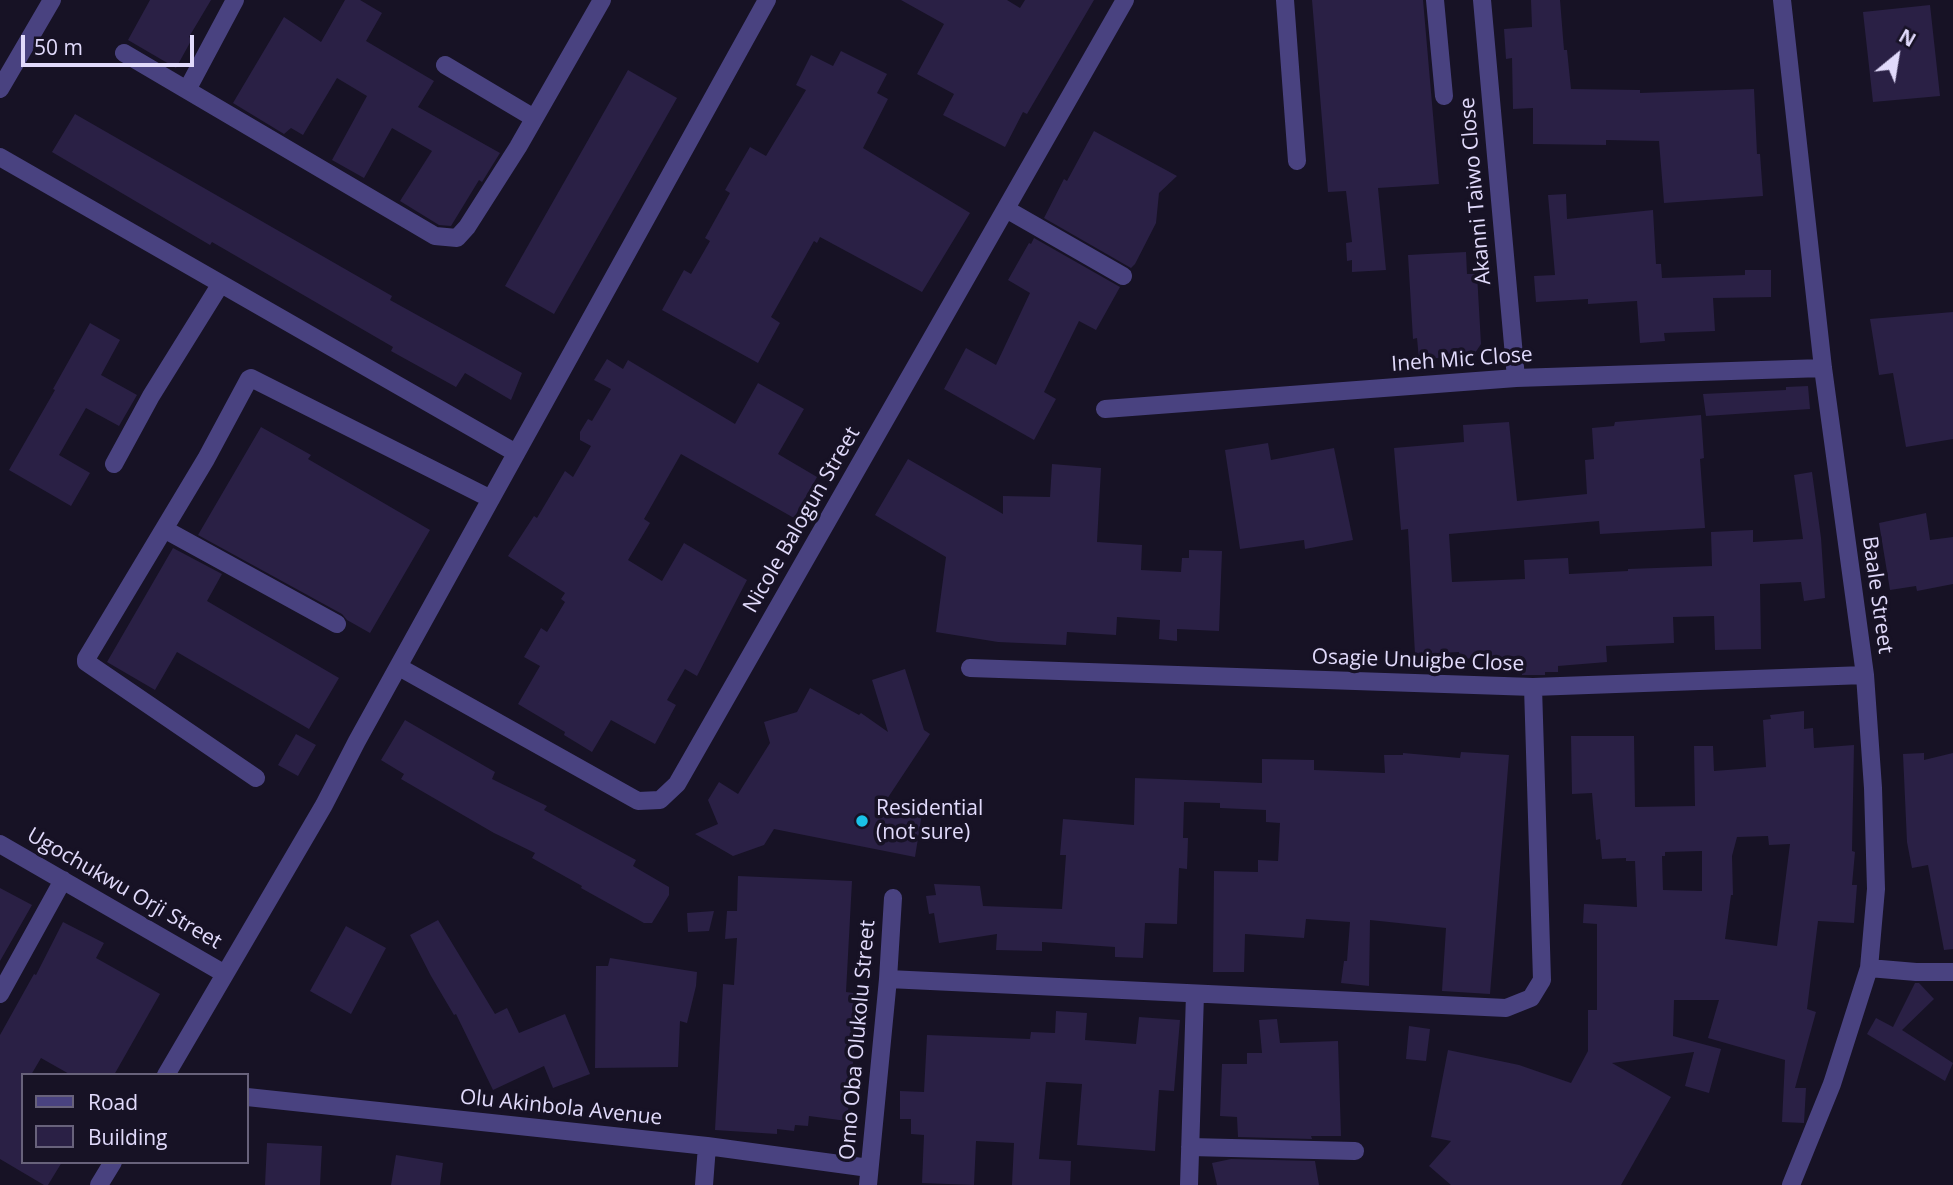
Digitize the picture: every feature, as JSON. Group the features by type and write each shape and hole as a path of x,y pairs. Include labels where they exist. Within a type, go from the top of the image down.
{"street":[{"path":"0,89 52,0"},
{"path":"187,90 235,0"},
{"path":"124,53 435,236 457,238 484,202 602,0"},
{"path":"167,1073 324,805 767,0"},
{"name":"Nicole Balogun Street","path":"398,667 638,801 660,800 677,784 1125,0"},
{"path":"1284,0 1297,161"},
{"path":"1435,0 1444,96"},
{"name":"Akanni Taiwo Close","path":"1482,0 1516,378"},
{"name":"Baale Street","path":"1783,0 1823,368 1865,675 1873,788 1876,889 1869,968 1832,1084 1791,1185"},
{"path":"445,65 534,118"},
{"path":"0,157 516,453"},
{"path":"1006,209 1123,276"},
{"path":"114,464 151,396 220,285"},
{"name":"Ineh Mic Close","path":"1105,409 1516,378 1823,368"},
{"path":"256,778 86,662 251,378 491,499"},
{"path":"164,529 337,624"},
{"name":"Osagie Unuigbe Close","path":"970,668 1533,687 1865,675"},
{"path":"888,979 1506,1008 1531,998 1542,979 1533,687"},
{"name":"Ugochukwu Orji Street","path":"0,844 225,974"},
{"path":"0,994 63,880"},
{"name":"Omo Oba Olukolu Street","path":"869,1177 893,898"},
{"path":"1869,968 1953,972"},
{"path":"1189,1185 1195,994"},
{"name":"Olu Akinbola Avenue","path":"248,1097 707,1146 869,1177"},
{"path":"704,1185 707,1146"},
{"path":"1190,1147 1355,1151"},
{"path":"99,1185 112,1164"}],"building":[{"path":"150,0 211,0 189,37 192,39 176,68 128,40"},
{"path":"345,0 360,0 382,13 366,41 434,81 418,107 500,153 482,182 479,180 451,226 439,225 400,201 432,151 392,128 364,178 332,160 367,96 337,78 303,135 291,128 284,134 233,103 284,17 321,42"},
{"path":"901,0 1007,0 1020,8 1025,0 1094,0 1027,114 1023,112 1005,147 943,115 954,94 917,74 944,24"},
{"path":"1312,0 1423,0 1439,184 1378,188 1386,270 1352,272 1352,260 1347,261 1346,243 1352,242 1346,191 1328,192"},
{"path":"1531,0 1560,0 1564,50 1567,50 1571,89 1640,90 1640,93 1754,89 1757,154 1760,154 1763,196 1664,203 1659,141 1606,140 1606,145 1533,144 1533,108 1513,109 1512,58 1506,59 1504,29 1532,27"},
{"path":"1930,5 1940,96 1873,102 1863,12"},
{"path":"841,51 887,74 877,93 888,99 863,148 970,213 922,292 820,237 817,243 814,241 771,317 780,323 758,363 662,310 684,270 691,274 710,241 705,238 730,193 725,190 750,147 766,156 806,90 796,85 811,55 833,66"},
{"path":"628,70 677,98 554,314 505,286"},
{"path":"75,114 392,296 390,300 522,373 511,400 465,373 456,387 391,351 393,347 212,242 210,245 52,152"},
{"path":"1094,131 1177,176 1159,193 1156,223 1131,268 1044,218"},
{"path":"1566,194 1567,219 1653,210 1656,264 1661,264 1662,278 1745,275 1745,270 1771,270 1771,297 1713,298 1715,331 1664,333 1665,341 1640,343 1637,301 1588,304 1588,299 1536,302 1534,276 1555,275 1548,195"},
{"path":"1034,238 1120,287 1096,330 1079,321 1044,392 1056,399 1034,440 944,389 966,348 996,365 1030,293 1008,280"},
{"path":"1466,252 1467,274 1477,274 1481,344 1473,356 1419,359 1417,338 1413,339 1408,255"},
{"path":"1953,312 1953,439 1906,447 1893,373 1879,375 1870,319"},
{"path":"90,323 120,340 101,375 137,395 119,426 86,408 59,455 90,473 71,506 9,470"},
{"path":"607,359 623,369 628,360 735,424 758,383 804,409 778,454 817,477 794,518 681,454 644,519 650,523 628,560 662,581 684,543 747,580 697,676 685,669 667,700 676,705 655,744 611,720 592,752 518,704 540,666 524,657 541,628 547,632 565,602 561,599 565,593 508,556 534,516 537,518 565,471 573,477 591,446 580,440 580,432 588,419 592,421 611,389 594,380"},
{"path":"1808,386 1810,409 1706,416 1703,394 1786,390 1786,387"},
{"path":"1701,415 1704,458 1700,459 1705,528 1600,534 1599,521 1449,534 1452,582 1525,579 1524,560 1568,558 1569,574 1712,566 1711,532 1753,530 1753,542 1803,539 1794,475 1812,472 1821,538 1825,598 1804,601 1801,582 1760,584 1761,649 1715,650 1714,616 1673,617 1674,643 1606,646 1607,662 1558,666 1558,672 1545,672 1545,675 1522,675 1522,656 1460,659 1459,652 1415,654 1408,529 1401,530 1394,448 1464,442 1463,425 1509,422 1517,501 1587,494 1585,460 1594,459 1592,428 1614,426 1615,422"},
{"path":"261,427 311,455 308,459 430,530 370,633 347,620 342,614 198,535"},
{"path":"1268,443 1271,460 1334,448 1353,540 1305,549 1304,540 1240,549 1225,450"},
{"path":"908,459 1003,514 1003,496 1050,497 1052,464 1101,468 1097,542 1142,545 1141,570 1181,572 1182,558 1189,558 1189,550 1222,551 1219,631 1177,629 1177,641 1159,639 1160,620 1117,617 1116,635 1067,632 1066,645 998,642 936,632 946,557 875,515"},
{"path":"1926,513 1930,540 1953,537 1953,584 1917,591 1916,586 1890,590 1879,523"},
{"path":"173,548 222,574 207,601 339,678 309,729 177,652 155,690 107,662"},
{"path":"905,669 924,730 930,734 887,799 923,807 915,857 774,829 764,845 733,856 695,834 718,824 708,800 719,782 738,794 770,743 764,722 797,712 810,688 859,715 861,713 888,732 872,680"},
{"path":"1804,711 1804,729 1813,728 1814,748 1854,745 1852,851 1855,852 1852,885 1857,885 1854,923 1818,921 1807,1009 1816,1012 1795,1088 1806,1088 1804,1123 1782,1122 1785,1060 1708,1038 1719,1000 1674,1000 1673,1036 1721,1049 1709,1093 1685,1086 1694,1052 1612,1063 1671,1097 1621,1185 1451,1185 1429,1166 1451,1141 1431,1137 1448,1050 1519,1065 1571,1083 1588,1051 1588,1010 1597,1010 1597,924 1583,923 1584,904 1637,907 1635,861 1626,861 1626,858 1602,859 1600,839 1596,840 1592,793 1572,794 1571,736 1634,736 1635,807 1695,806 1694,746 1713,746 1714,771 1766,767 1763,720 1771,719 1770,715","holes":["1768,836 1769,845 1790,844 1777,946 1725,939 1733,895 1732,856 1737,837","1702,851 1702,891 1663,890 1662,856 1665,856 1665,852"]},
{"path":"405,720 495,772 492,779 547,806 544,810 636,860 633,866 669,887 669,895 652,923 644,923 581,888 582,886 532,858 535,853 494,833 401,779 404,774 381,760"},
{"path":"296,734 316,745 298,776 278,765"},
{"path":"1461,752 1509,755 1490,994 1442,991 1446,928 1370,920 1369,986 1341,983 1344,961 1347,961 1350,922 1306,919 1304,938 1245,934 1244,972 1213,972 1214,871 1258,872 1258,860 1278,861 1280,823 1266,822 1266,810 1220,808 1220,803 1184,802 1183,838 1188,838 1187,869 1179,868 1177,924 1145,923 1143,958 1115,957 1115,947 1042,942 1042,951 996,950 997,934 939,943 934,913 929,914 926,896 936,895 934,884 980,886 983,906 1062,909 1066,855 1060,855 1063,819 1134,825 1135,778 1262,783 1262,759 1314,760 1314,770 1385,773 1384,755 1403,753 1460,758"},
{"path":"1924,753 1924,760 1953,753 1953,949 1944,950 1928,865 1912,868 1907,842 1903,754"},
{"path":"738,876 852,881 846,992 860,994 847,1121 809,1116 808,1126 795,1125 794,1131 777,1129 777,1134 715,1130 723,984 734,985 737,938 725,939 727,911 737,911"},
{"path":"0,888 32,905 0,961"},
{"path":"714,911 709,931 688,932 687,913"},
{"path":"438,920 495,1014 507,1008 519,1033 565,1014 590,1074 553,1088 544,1066 493,1090 456,1014 454,1015 431,976 410,935"},
{"path":"63,922 104,943 96,958 160,994 115,1073 67,1073 41,1058 32,1073 21,1073 21,1164 61,1164 48,1185 0,1159 0,1035 34,974 36,975"},
{"path":"346,926 386,948 351,1014 310,991"},
{"path":"610,958 697,972 687,1023 680,1021 678,1067 595,1068 596,966 608,966"},
{"path":"1915,983 1919,983 1934,999 1902,1030 1953,1063 1945,1081 1867,1034 1876,1018 1893,1027"},
{"path":"1056,1011 1087,1013 1085,1040 1136,1044 1139,1017 1180,1020 1174,1091 1159,1090 1155,1151 1077,1145 1082,1084 1046,1082 1039,1159 1071,1161 1070,1185 1012,1185 1014,1143 976,1141 974,1185 922,1183 924,1135 911,1134 911,1119 900,1119 900,1091 924,1092 927,1035 1030,1039 1031,1032 1055,1033"},
{"path":"1277,1019 1280,1043 1338,1041 1341,1136 1311,1136 1312,1139 1238,1137 1237,1117 1220,1116 1222,1064 1247,1064 1247,1053 1262,1053 1259,1020"},
{"path":"1409,1026 1430,1029 1426,1061 1406,1059"},
{"path":"267,1143 322,1146 320,1185 265,1185"},
{"path":"396,1155 443,1163 440,1185 391,1185"},
{"path":"1231,1159 1315,1161 1319,1185 1217,1185 1212,1163"}],"place":[{"name":"Residential (not sure)","path":"862,821"}]}
